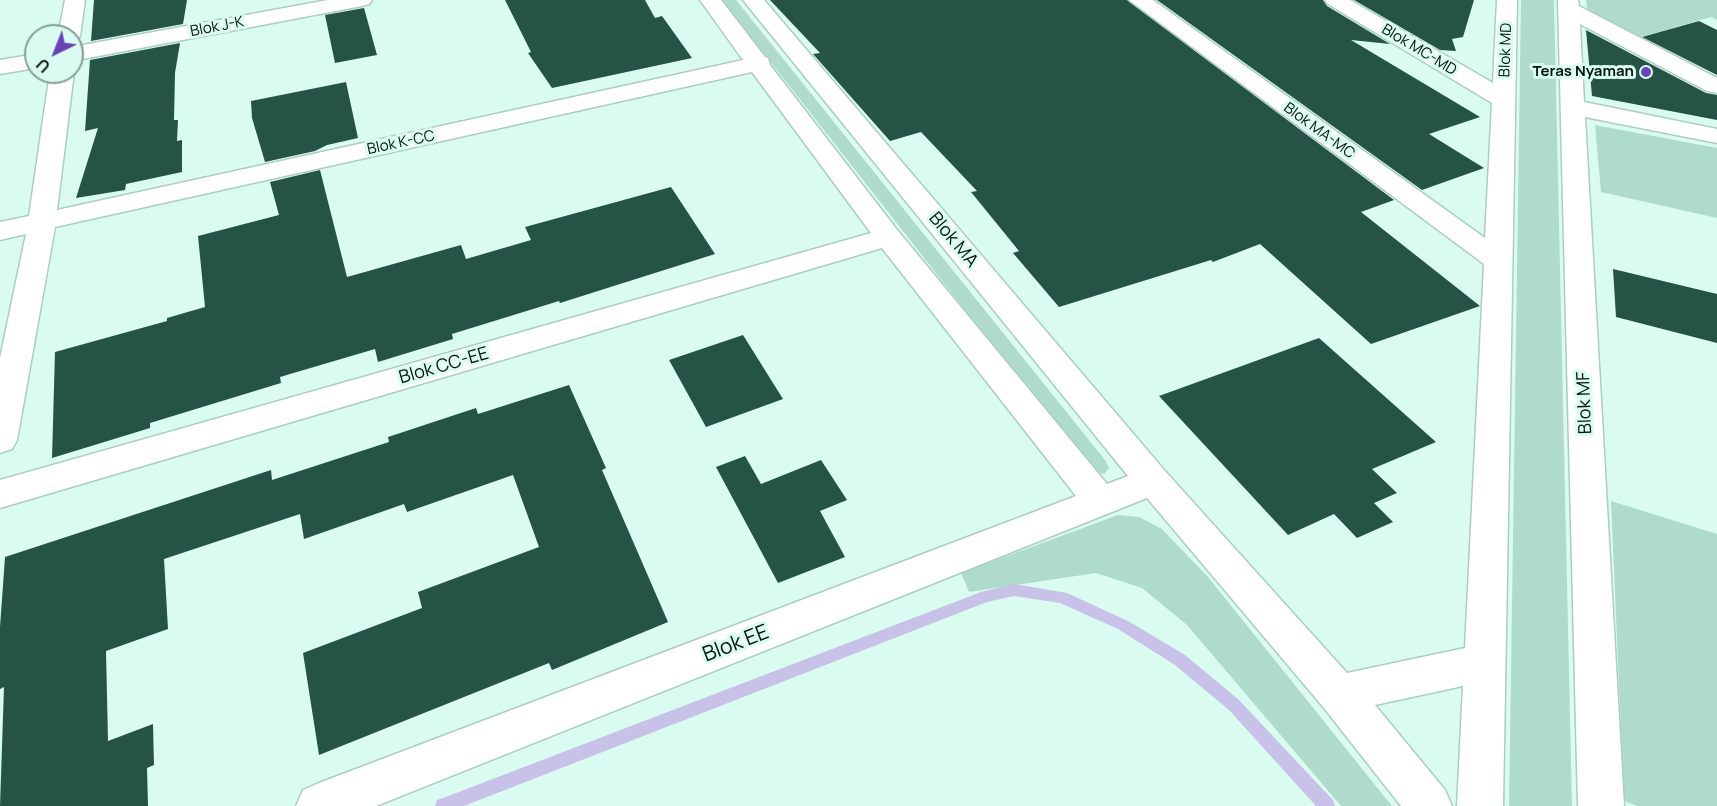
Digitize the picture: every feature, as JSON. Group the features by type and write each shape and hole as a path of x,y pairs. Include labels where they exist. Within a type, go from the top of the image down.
{"street":[{"path":"71,24 75,0"},
{"name":"Blok J-K","path":"84,52 362,0"},
{"path":"710,0 760,63 888,237 1101,502"},
{"name":"Blok MA","path":"753,0 1153,481 1339,694 1429,806"},
{"name":"Blok MA-MC","path":"1139,0 1500,262"},
{"name":"Blok MC-MD","path":"1335,0 1504,100"},
{"name":"Blok MD","path":"1480,806 1507,0"},
{"path":"1568,5 1715,86"},
{"name":"Blok MF","path":"1568,5 1601,806"},
{"path":"0,67 24,63"},
{"name":"Blok K-CC","path":"0,231 760,63"},
{"path":"0,440 42,222 61,84"},
{"path":"1572,106 1717,136"},
{"name":"Blok CC-EE","path":"0,494 888,237"},
{"name":"Blok EE","path":"319,806 1153,481"},
{"path":"1339,694 1486,662"}],"green space":[{"path":"722,0 736,0 1105,460 1109,468 1104,474 1087,466"},
{"path":"1521,0 1554,0 1572,806 1509,806"},
{"path":"1586,0 1717,0 1717,20 1711,17 1637,38 1592,13 1587,8"},
{"path":"1595,125 1717,148 1717,218 1601,192"},
{"path":"1611,501 1717,534 1717,806 1638,806 1624,801"},
{"path":"1118,515 1139,517 1162,529 1208,577 1392,806 1341,806 1187,625 1142,588 1096,573 969,592 961,573"}],"building":[{"path":"94,0 187,0 183,24 91,41"},
{"path":"505,0 645,0 655,18 662,16 692,58 552,88 528,53 531,52"},
{"path":"770,0 1127,0 1394,200 1361,212 1480,306 1371,344 1260,244 1213,262 1211,260 1059,307 1013,253 1019,251 971,192 977,191 921,132 890,141 813,54 820,53"},
{"path":"1157,0 1323,0 1327,6 1390,44 1351,40 1480,117 1429,134 1484,168 1422,190"},
{"path":"1354,0 1474,0 1463,37 1452,39 1456,51 1440,50"},
{"path":"364,8 377,55 335,63 325,15"},
{"path":"1699,21 1717,30 1717,75 1642,37"},
{"path":"1586,30 1706,93 1717,95 1717,120 1592,96"},
{"path":"180,43 175,73 174,120 178,120 177,141 182,140 182,172 126,184 125,190 76,198 98,128 85,131 90,60"},
{"path":"346,82 358,138 327,145 315,151 265,162 252,118 251,101"},
{"path":"320,170 347,277 461,245 466,259 531,240 525,227 671,187 715,254 452,334 453,339 378,362 375,349 280,377 281,383 150,423 150,428 52,458 55,352 167,321 167,318 205,307 198,236 279,215 270,182"},
{"path":"1613,269 1717,294 1717,343 1616,317"},
{"path":"743,335 783,399 706,427 669,360"},
{"path":"1319,338 1436,442 1372,469 1397,493 1374,503 1393,522 1357,538 1334,514 1288,535 1159,396"},
{"path":"569,385 606,468 602,470 668,622 552,670 549,663 319,755 303,653 422,608 418,592 539,547 513,475 407,512 404,504 304,539 300,514 164,559 168,629 106,651 108,741 153,724 154,765 147,768 148,806 0,806 4,687 0,689 0,627 5,557 271,470 272,480 389,442 388,437 476,408 478,414"},
{"path":"745,456 761,484 821,460 847,500 820,511 845,557 778,583 716,467"}],"waterway":[{"path":"443,806 986,596 1014,590 1062,597 1123,625 1180,660 1234,705 1327,806"}],"place":[{"name":"Teras Nyaman","path":"1646,72"}]}
